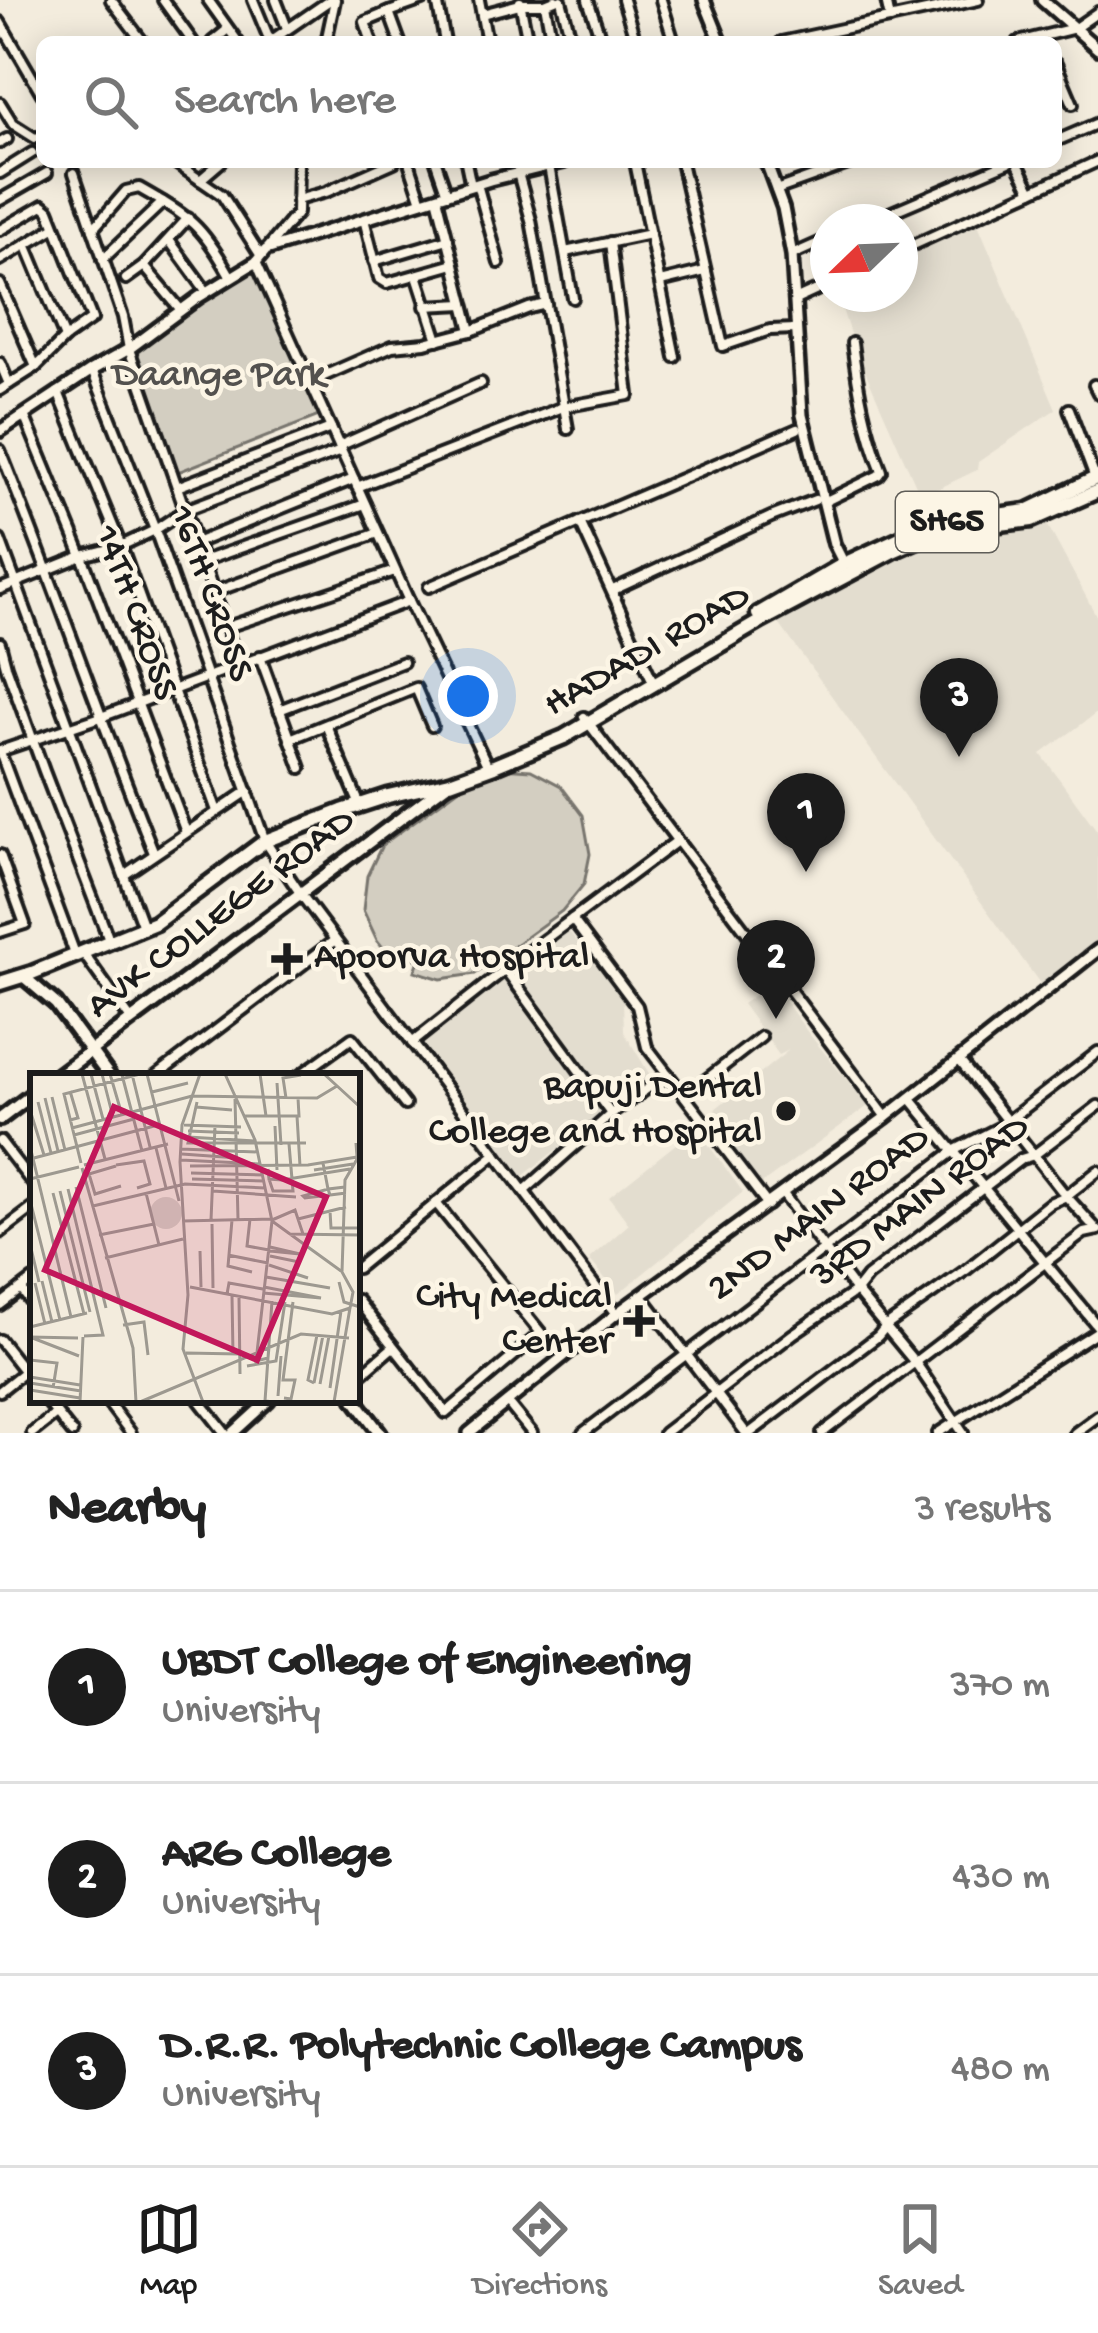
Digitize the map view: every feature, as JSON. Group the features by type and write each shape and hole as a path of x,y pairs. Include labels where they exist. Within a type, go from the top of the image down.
{"main road":[{"name":"HADADI ROAD","path":"3,982 154,923 265,841 359,802 450,782 526,754 844,564 915,531 1027,511 1097,482"},
{"path":"802,593 936,532 1032,520 1097,482"},
{"path":"422,790 488,765"},
{"name":"AVK COLLEGE ROAD","path":"61,1073 299,893 422,790"},
{"path":"22,976 56,1004 108,1073"},
{"path":"0,1119 30,1096"},
{"path":"357,1403 380,1433"}],"street":[{"path":"163,0 189,36"},
{"path":"208,0 233,36"},
{"path":"253,0 268,36"},
{"path":"276,0 287,28"},
{"path":"277,36 311,5 332,0 327,36"},
{"path":"370,36 365,22 422,0"},
{"path":"437,0 444,36"},
{"path":"479,0 486,36"},
{"path":"588,0 600,36"},
{"path":"623,0 634,36"},
{"path":"661,0 672,36"},
{"path":"704,0 719,36"},
{"path":"886,0 890,19"},
{"path":"809,36 936,5 978,0"},
{"path":"1042,0 1098,50"},
{"path":"113,1 139,36"},
{"path":"482,14 520,2 554,1"},
{"path":"552,36 554,1"},
{"path":"554,1 569,36"},
{"path":"520,2 527,36"},
{"path":"389,12 398,36"},
{"path":"1053,36 1098,13"},
{"path":"0,22 36,84"},
{"path":"219,36 228,29"},
{"path":"1062,78 1073,104"},
{"path":"0,103 13,124 36,138"},
{"path":"1062,139 1098,123"},
{"path":"0,173 32,153"},
{"path":"918,243 1098,161"},
{"path":"183,168 222,195 261,256 355,483 488,765"},
{"path":"200,180 214,168"},
{"path":"0,431 129,349 261,256 297,213 298,168"},
{"path":"297,200 380,168"},
{"path":"411,168 422,201"},
{"path":"437,168 448,239 471,331"},
{"path":"468,168 499,263"},
{"path":"549,168 573,298"},
{"path":"636,168 675,357"},
{"path":"682,168 723,346 770,330 796,328"},
{"path":"768,168 792,255 802,415 820,501 844,564"},
{"path":"776,190 837,168"},
{"path":"912,204 998,168"},
{"path":"1017,168 1031,191"},
{"path":"261,256 524,169 568,429"},
{"path":"0,200 47,173"},
{"path":"74,173 124,317 129,349 239,665"},
{"path":"93,229 127,191 139,188 196,223 231,277"},
{"path":"104,259 163,202"},
{"path":"0,230 44,205 92,320 64,338 35,368 4,387 0,362"},
{"path":"126,279 188,218"},
{"path":"364,219 380,278 387,283 454,264"},
{"path":"0,260 54,228"},
{"path":"565,252 650,234"},
{"path":"169,239 207,292"},
{"path":"374,261 448,239"},
{"path":"198,542 563,407 629,395 610,242"},
{"path":"26,244 64,338"},
{"path":"792,255 810,247"},
{"path":"144,266 181,310"},
{"path":"660,282 706,271"},
{"path":"417,275 438,340"},
{"path":"2,291 35,368"},
{"path":"796,300 810,293"},
{"path":"425,306 464,304"},
{"path":"310,382 392,346 471,331 546,304"},
{"path":"613,590 771,517 879,475 882,471 860,402 852,344"},
{"name":"16TH CROSS","path":"92,370 155,530 265,841 299,893 616,1315"},
{"path":"0,589 82,556 121,546 185,510 340,448 481,383"},
{"path":"58,392 121,546 217,811"},
{"path":"1069,409 1097,482"},
{"name":"14TH CROSS","path":"24,415 186,832"},
{"path":"177,487 331,428"},
{"path":"429,587 797,428"},
{"path":"0,450 154,853"},
{"path":"203,561 365,503"},
{"path":"580,522 653,681"},
{"path":"214,592 378,532"},
{"path":"0,540 143,927"},
{"path":"226,627 395,571"},
{"path":"131,1020 79,954 0,751 409,601"},
{"path":"0,643 109,940"},
{"path":"260,656 301,768"},
{"path":"279,710 403,662"},
{"path":"290,739 416,688 432,726"},
{"path":"587,720 886,1117"},
{"path":"326,725 359,802"},
{"path":"124,874 248,790"},
{"path":"412,1043 677,841"},
{"path":"0,855 25,924 0,932"},
{"path":"572,919 637,1006 647,1047 769,1204"},
{"path":"160,1073 334,940"},
{"path":"469,1433 616,1315 886,1117 1098,950"},
{"path":"0,965 3,982"},
{"path":"505,969 610,1114"},
{"path":"685,1096 761,1037"},
{"path":"302,1073 352,1038 405,1105"},
{"name":"2ND MAIN ROAD","path":"583,1433 955,1150 1000,1127 1098,1052"},
{"path":"958,1060 1098,1231"},
{"path":"524,1191 610,1114 668,1074"},
{"path":"910,1098 1098,1329 938,1433"},
{"name":"3RD MAIN ROAD","path":"664,1433 856,1291 867,1277 1021,1159 1034,1155 1098,1106"},
{"path":"0,1141 30,1180"},
{"path":"360,1266 496,1154"},
{"path":"642,1296 748,1433 1050,1203 1098,1172"},
{"path":"783,1194 963,1433"},
{"path":"360,1304 446,1413 541,1333 436,1203"},
{"path":"0,1233 30,1210"},
{"path":"822,1433 1084,1233 1098,1231"},
{"path":"0,1305 30,1282"},
{"path":"21,1289 30,1301"},
{"path":"0,1340 30,1378"},
{"path":"360,1375 393,1347"},
{"path":"0,1391 25,1371"},
{"path":"507,1402 532,1433"},
{"path":"48,1403 72,1433"},
{"path":"108,1403 131,1433"},
{"path":"202,1403 229,1433 265,1403"},
{"path":"32,1433 56,1414"},
{"path":"1075,1433 1098,1416"}],"shaded area":[{"path":"978,224 1056,409 978,462 977,470 921,497 843,312 918,312 918,250"},
{"path":"1047,524 1098,619 1098,712 1041,754 1098,832 1098,943 1044,989 778,622 943,530 1002,533"},
{"path":"567,929 623,999 624,1032 650,1075 523,1176 419,1042"},
{"name":"Bapuji Dental College and Hospital","path":"772,983 868,1106 760,1185 705,1117 789,1050 779,1055 742,1004"},
{"path":"696,1128 743,1192 618,1294 589,1259 629,1224 609,1197"}],"green space":[{"name":"Daange Park","path":"255,267 319,416 173,474 133,351"},
{"path":"501,768 531,770 561,786 583,815 590,854 584,884 562,911 475,974 441,979 415,971 419,960 401,954 393,960 377,940 363,910 367,876 382,845 473,778"}],"place":[{"name":"D.R.R. Polytechnic College Campus","path":"959,757"},
{"name":"UBDT College of Engineering","path":"806,872"},
{"name":"Apoorva Hospital","path":"287,959"},
{"name":"ARG College","path":"776,1019"},
{"name":"Bapuji Dental College and Hospital","path":"786,1111"},
{"name":"City Medical Center","path":"639,1321"}]}
